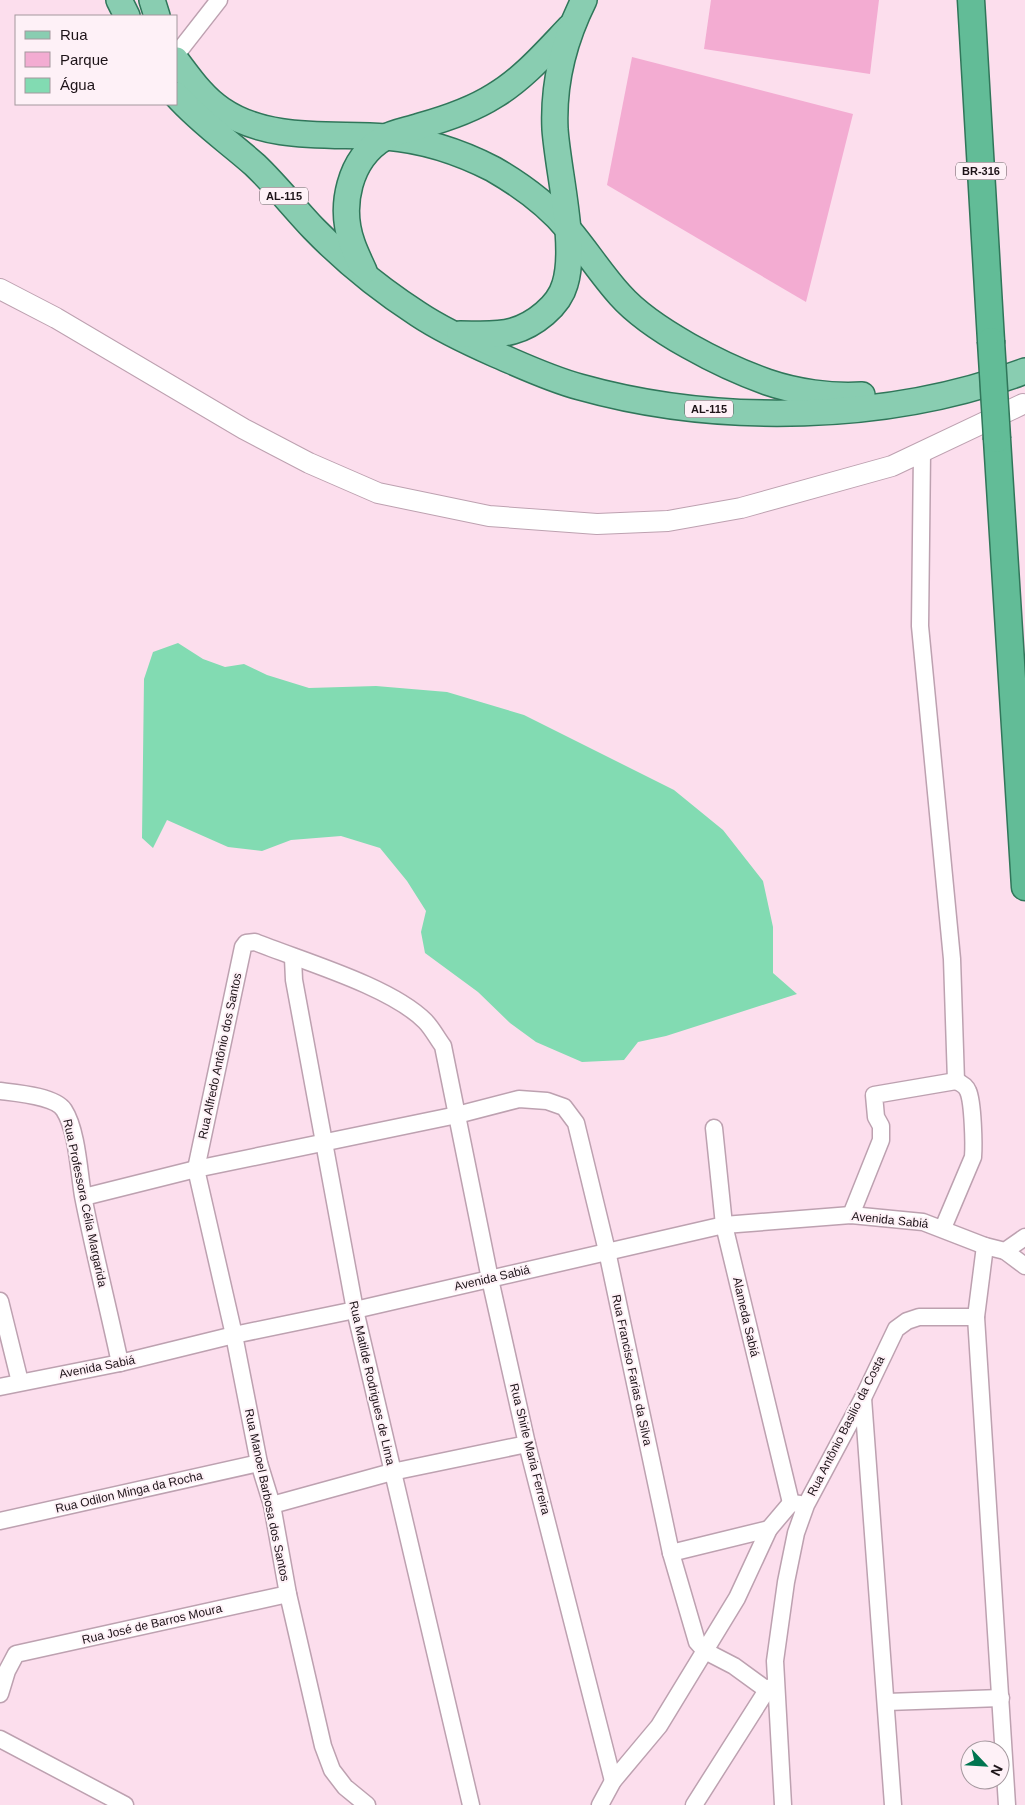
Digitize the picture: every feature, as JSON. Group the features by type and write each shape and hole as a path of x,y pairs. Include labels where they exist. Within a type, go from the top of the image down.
{"highway":[{"name":"BR-316","path":"971,0 1025,887"}],"main road":[{"path":"120,0 127,15"},
{"path":"152,0 157,15"},
{"path":"450,334 490,335 513,332 533,323 554,304 565,285 568,268 567,228 555,127 559,72 570,27 584,0"},
{"path":"367,278 352,242 347,219 348,192 352,176 367,151 385,137 443,119 494,96 534,64 570,27"},
{"path":"178,63 194,83 222,110 253,124 284,132 385,137 419,141 493,169 546,206 567,228 621,296 649,322 700,351 767,382 808,392 847,396 979,386 1025,371"},
{"name":"AL-115","path":"178,97 197,119 256,166 316,231 367,278 420,316 450,334 542,375 581,387 660,404 770,414 802,414 878,407 979,386"}],"street":[{"path":"178,53 203,23 219,0"},
{"path":"0,289 56,318 244,429 309,463 378,493 488,516 597,524 668,521 741,508 892,466 1024,403"},
{"path":"922,452 920,626 952,959 956,1081"},
{"name":"Rua Shirle Maria Ferreira","path":"246,943 254,942 357,981 404,1004 426,1021 443,1046 490,1279 527,1444 613,1781"},
{"name":"Rua Alfredo Antônio dos Santos","path":"196,1169 243,947 246,943"},
{"name":"Rua Matilde Rodrigues de Lima","path":"293,958 294,980 355,1310 471,1805"},
{"path":"852,1215 881,1140 881,1126 876,1117 874,1095 956,1081 961,1083 968,1092 974,1144 973,1157 943,1228"},
{"name":"Rua Professora Célia Margarida","path":"0,1091 35,1096 57,1104 64,1110 71,1128 120,1363"},
{"name":"Rua Franciso Farias da Silva","path":"457,1116 519,1099 547,1101 564,1106 576,1123 607,1251 671,1552 697,1642 705,1651"},
{"path":"84,1197 196,1169 457,1116"},
{"name":"Alameda Sabiá","path":"714,1128 724,1225 798,1504"},
{"name":"Rua Manoel Barbosa dos Santos","path":"196,1169 234,1334 259,1463 272,1505 288,1594 323,1746 332,1770 345,1788 368,1805"},
{"name":"Avenida Sabiá","path":"0,1387 120,1363 234,1334 355,1310 724,1225 852,1215 923,1222 943,1228 985,1246 1005,1251"},
{"path":"1025,1238 1005,1251 1025,1266"},
{"path":"985,1246 976,1317 1007,1805"},
{"path":"0,1301 20,1382"},
{"name":"Rua Antônio Basilio da Costa","path":"600,1805 613,1781 659,1726 737,1598 769,1530 798,1504 863,1398 896,1329 907,1321 919,1318 976,1317"},
{"path":"863,1398 887,1702 893,1805"},
{"path":"272,1505 392,1472 527,1444"},
{"name":"Rua Odilon Minga da Rocha","path":"0,1521 259,1463"},
{"path":"783,1805 771,1687 786,1582 796,1533 798,1504"},
{"path":"671,1552 769,1530"},
{"name":"Rua José de Barros Moura","path":"0,1694 7,1671 16,1654 288,1594"},
{"path":"705,1651 771,1687"},
{"path":"694,1805 771,1687"},
{"path":"887,1702 1001,1698"},
{"path":"0,1739 100,1799 124,1805"}],"green space":[{"path":"711,0 879,0 870,74 704,49"},
{"path":"632,57 853,114 806,302 607,185"}],"water":[{"path":"178,643 203,659 225,667 244,664 267,675 309,688 376,686 447,692 524,715 674,790 723,830 763,881 773,927 773,973 797,994 666,1036 638,1042 624,1060 582,1062 536,1042 510,1023 478,992 425,953 421,932 426,911 407,881 380,848 341,836 291,840 262,851 228,847 167,820 153,848 142,838 144,679 153,652"}]}
